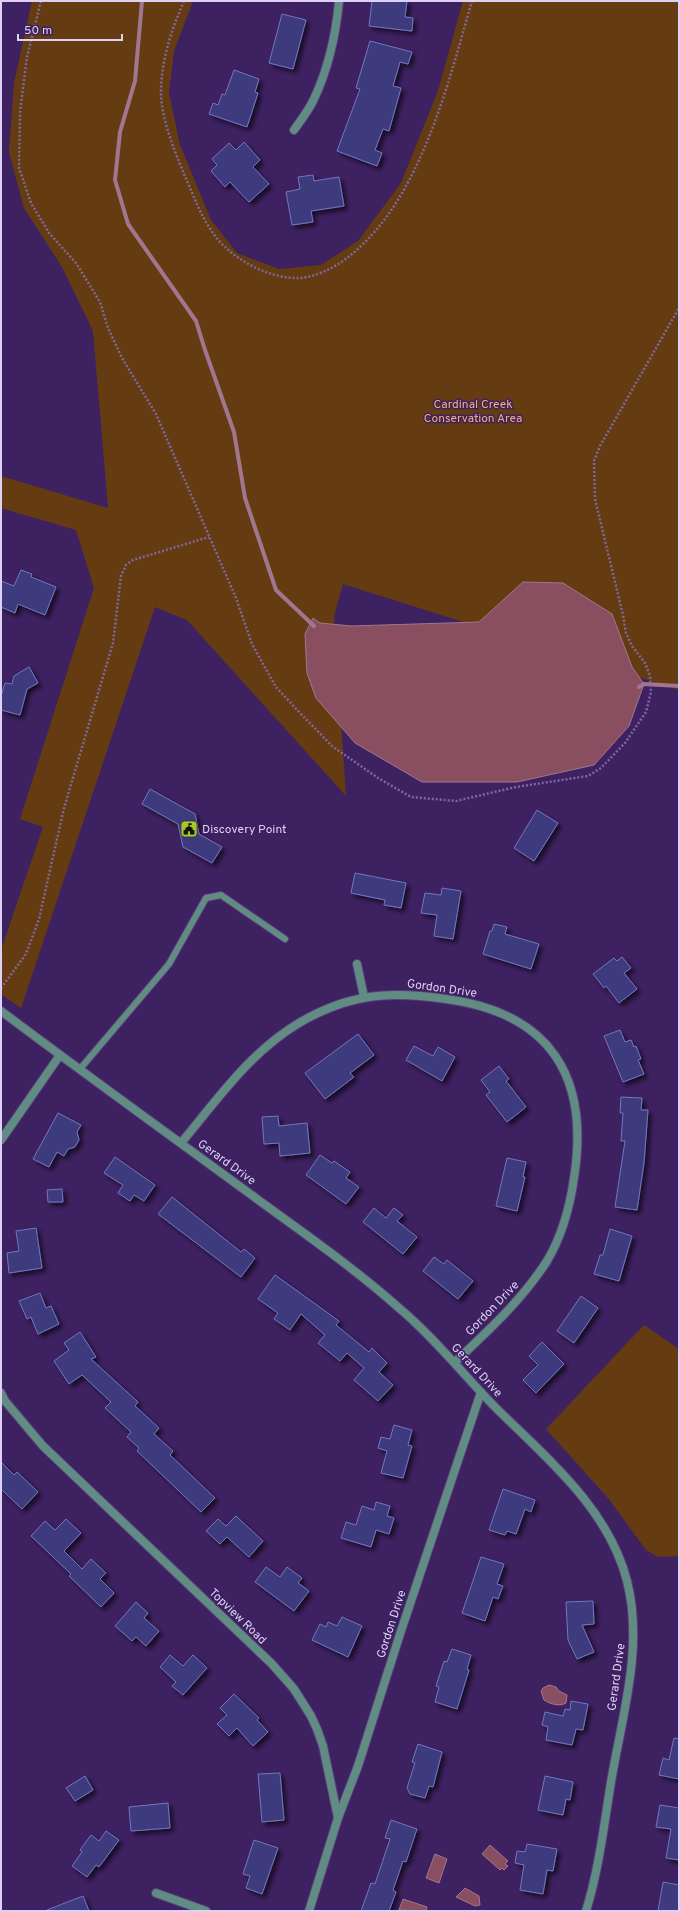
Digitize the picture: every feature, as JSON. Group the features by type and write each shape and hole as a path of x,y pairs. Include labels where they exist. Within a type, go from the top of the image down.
{"street":[{"path":"294,130 314,100 324,74 332,43 339,1"},
{"path":"357,964 364,997"},
{"name":"Gordon Drive","path":"181,1142 239,1073 276,1038 324,1010 364,997 388,994 449,999 491,1009 516,1020 538,1035 555,1054 568,1078 575,1103 578,1130 577,1158 572,1194 563,1228 548,1260 527,1289 455,1362"},
{"name":"Gerard Drive","path":"1,1010 60,1055 344,1262 401,1309 455,1362 481,1392 572,1485 594,1510 608,1532 619,1555 627,1579 633,1609 633,1657 595,1874 586,1911"},
{"path":"1,1140 60,1055"},
{"name":"Gordon Drive","path":"338,1818 358,1766 400,1634 481,1392"},
{"name":"Topview Road","path":"1,1393 5,1401 42,1446 272,1664 294,1689 311,1716 323,1746 338,1818 308,1911"},
{"path":"156,1894 206,1911"}],"lane":[{"path":"80,1069 169,964 206,898 221,895 285,939"}],"path":[{"path":"42,1 27,57 20,112 19,168 31,202 49,233 76,262 100,302 108,328 122,358 156,414 236,598 252,644 276,687 332,746 378,778 411,796 456,800 516,787 588,776 601,768 625,743 646,712 651,692 650,676 645,663 632,646 626,633 595,499 594,461 600,446 679,308"},
{"path":"184,1 164,54 162,72 161,96 173,147 200,211 213,233 227,249 242,261 260,269 282,277 299,278 320,273 352,254 378,227 406,187 430,135 449,79 472,1"},
{"path":"1,988 26,954 39,919 64,808 113,643 121,576 126,565 133,560 209,537"}],"green space":[{"name":"Cardinal Creek Conservation Area","path":"32,1 193,1 174,51 169,93 180,145 211,220 237,253 279,269 321,265 358,241 401,183 438,91 463,1 679,1 679,690 343,584 334,616 346,796 187,620 155,607 21,1008 1,994 1,950 43,827 20,819 94,588 76,530 1,508 1,476 108,508 93,331 62,267 24,208 9,152 14,83"},
{"path":"644,1325 679,1349 679,1556 658,1557 646,1550 608,1498 546,1429"}],"shaded area":[{"path":"523,582 563,583 612,614 632,667 644,684 629,726 594,765 517,782 422,782 355,743 316,698 307,673 305,634 313,618 320,623 351,626 479,622"},
{"path":"549,1685 556,1687 559,1691 567,1695 566,1703 561,1705 549,1703 544,1700 541,1691"},
{"path":"490,1845 508,1861 505,1864 508,1866 504,1870 502,1868 500,1870 482,1854"},
{"path":"435,1854 447,1859 439,1883 426,1878"},
{"path":"465,1888 479,1896 480,1905 475,1906 456,1897"},
{"path":"403,1899 427,1907 426,1911 399,1910"}],"building":[{"path":"372,1 407,1 405,17 413,18 412,31 369,26"},
{"path":"282,14 306,20 293,69 269,63"},
{"path":"370,41 412,52 408,64 400,62 393,86 401,88 389,131 383,129 375,150 382,153 377,166 337,151 360,89 356,88"},
{"path":"234,70 259,79 255,92 258,93 247,127 209,114 213,103 218,105 222,94 225,95"},
{"path":"244,142 260,160 253,167 269,184 249,202 230,182 225,187 211,171 217,165 212,159 229,143 236,150"},
{"path":"313,175 314,181 339,177 344,206 311,211 313,222 292,225 286,192 300,189 298,177"},
{"path":"21,570 32,574 31,577 56,587 45,615 18,604 15,613 1,607 1,581 14,586"},
{"path":"29,667 38,683 27,689 20,715 1,710 1,696 5,683 12,684 14,676"},
{"name":"Discovery Point","path":"150,789 195,814 199,834 222,847 212,863 183,847 178,824 142,804"},
{"path":"537,810 558,823 534,861 514,848"},
{"path":"355,873 406,883 401,908 384,905 385,900 351,893"},
{"path":"442,888 461,891 453,939 434,936 437,915 421,913 425,893 441,895"},
{"path":"494,924 507,927 505,934 539,944 531,969 483,954 490,931 492,931"},
{"path":"622,957 631,968 624,973 637,989 619,1003 606,986 604,988 593,974 614,958 617,961"},
{"path":"620,1030 625,1042 631,1040 634,1047 636,1046 641,1059 638,1060 644,1074 623,1082 604,1036"},
{"path":"358,1034 374,1055 350,1073 354,1077 325,1099 305,1073"},
{"path":"414,1046 433,1056 438,1047 455,1057 442,1081 406,1060"},
{"path":"499,1066 509,1079 506,1081 526,1107 507,1122 486,1095 490,1092 481,1080"},
{"path":"621,1097 642,1098 641,1110 648,1110 644,1163 637,1210 615,1207 625,1141 621,1141 623,1113 620,1113"},
{"path":"58,1113 81,1125 77,1132 79,1140 75,1147 68,1149 64,1156 57,1152 49,1167 33,1159"},
{"path":"278,1116 279,1126 307,1123 310,1153 280,1156 279,1143 264,1144 262,1117"},
{"path":"320,1155 332,1163 334,1161 350,1172 346,1178 359,1187 346,1204 306,1175"},
{"path":"115,1157 155,1185 144,1201 134,1195 130,1201 118,1193 123,1185 104,1173"},
{"path":"507,1158 526,1162 523,1177 525,1177 517,1211 496,1206"},
{"path":"62,1189 63,1202 48,1202 47,1190"},
{"path":"172,1197 241,1252 244,1249 255,1258 241,1277 158,1214"},
{"path":"374,1208 386,1218 394,1208 403,1215 397,1221 417,1237 403,1254 363,1222"},
{"path":"36,1228 42,1268 9,1273 7,1253 19,1251 16,1231"},
{"path":"610,1229 632,1236 619,1281 594,1274 600,1255 603,1255"},
{"path":"434,1257 444,1264 447,1260 473,1281 458,1299 423,1271"},
{"path":"275,1275 339,1321 336,1325 369,1352 372,1348 387,1363 379,1372 393,1385 378,1401 354,1380 364,1368 347,1353 340,1361 318,1343 325,1335 301,1314 290,1330 274,1319 278,1313 258,1299"},
{"path":"40,1293 46,1308 51,1306 59,1324 38,1334 31,1317 27,1319 19,1301"},
{"path":"581,1296 598,1308 574,1343 557,1331"},
{"path":"80,1332 96,1357 91,1359 138,1402 135,1406 159,1428 154,1434 173,1451 170,1455 215,1498 201,1512 137,1451 139,1448 127,1437 131,1432 105,1408 111,1402 82,1375 69,1384 54,1361 69,1350 64,1343"},
{"path":"542,1342 564,1364 536,1393 523,1380 538,1365 529,1356"},
{"path":"394,1425 412,1430 408,1445 412,1446 403,1478 381,1473 387,1451 378,1448 381,1437 390,1439"},
{"path":"1,1462 14,1475 17,1472 38,1492 22,1509 1,1489"},
{"path":"503,1489 535,1500 531,1512 525,1509 516,1534 507,1531 505,1535 489,1530"},
{"path":"376,1502 390,1506 387,1516 394,1518 389,1534 376,1530 371,1547 341,1538 346,1522 356,1525 362,1506 374,1510"},
{"path":"236,1516 263,1541 249,1557 227,1537 220,1544 206,1531 218,1519 226,1526"},
{"path":"66,1519 81,1533 64,1551 82,1569 91,1559 106,1573 100,1579 114,1593 101,1607 69,1576 71,1574 31,1536 45,1521 55,1530"},
{"path":"481,1557 504,1564 497,1584 503,1586 498,1599 493,1597 485,1621 462,1613"},
{"path":"266,1567 280,1577 287,1567 302,1578 298,1583 309,1591 294,1611 255,1582"},
{"path":"593,1601 594,1624 582,1625 594,1652 577,1659 568,1640 566,1602"},
{"path":"136,1602 148,1613 144,1618 159,1631 146,1646 136,1637 132,1641 115,1626"},
{"path":"342,1617 362,1626 348,1657 312,1640 320,1624 326,1627 328,1622 337,1626"},
{"path":"452,1649 471,1655 467,1669 469,1670 457,1709 435,1702 439,1687 436,1686 444,1661 447,1662"},
{"path":"170,1655 183,1666 193,1655 207,1668 183,1695 172,1686 176,1682 160,1667"},
{"path":"234,1694 259,1718 257,1720 268,1732 253,1746 237,1728 229,1736 217,1724 227,1715 220,1708"},
{"path":"571,1701 588,1704 583,1730 576,1729 572,1745 546,1740 548,1727 542,1725 545,1712 563,1716 565,1709 570,1710"},
{"path":"674,1738 679,1739 679,1779 659,1775 663,1758 669,1760"},
{"path":"418,1744 442,1752 433,1787 429,1786 425,1798 410,1794 407,1788 415,1763 412,1762"},
{"path":"280,1773 284,1820 262,1822 258,1774"},
{"path":"85,1776 93,1790 75,1801 66,1788"},
{"path":"545,1776 573,1782 570,1800 566,1799 563,1815 538,1810"},
{"path":"168,1803 170,1828 131,1831 129,1807"},
{"path":"660,1805 679,1808 679,1860 666,1858 671,1829 656,1827"},
{"path":"391,1820 417,1829 406,1862 403,1861 393,1890 396,1892 389,1911 361,1911 371,1883 375,1884 390,1839 385,1838"},
{"path":"106,1831 119,1840 99,1867 96,1865 87,1877 72,1866 82,1852 80,1850 91,1835 99,1841"},
{"path":"254,1840 278,1848 262,1894 246,1888 250,1876 243,1874"},
{"path":"527,1844 557,1849 553,1871 547,1870 543,1894 520,1890 524,1865 515,1863 517,1851 525,1852"},
{"path":"663,1882 679,1885 679,1911 658,1911"},
{"path":"83,1896 89,1911 47,1911 47,1910"}],"waterway":[{"path":"142,1 135,81 120,132 115,180 128,224 196,321 234,432 245,498 276,590 314,626"},
{"path":"639,687 644,684 679,686"}],"place":[{"name":"Discovery Point","path":"189,829"}]}
